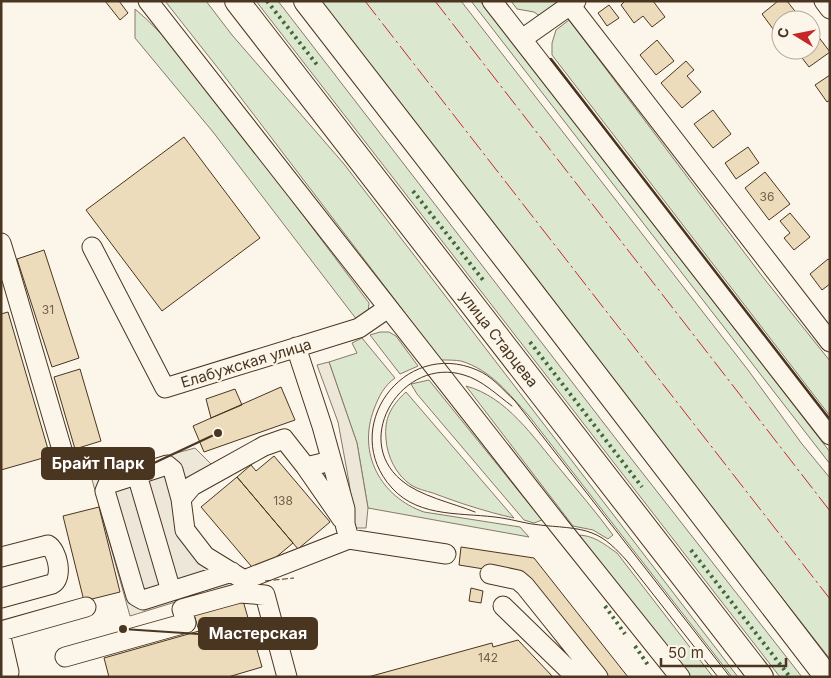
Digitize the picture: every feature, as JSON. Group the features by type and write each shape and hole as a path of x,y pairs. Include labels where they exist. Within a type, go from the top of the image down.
{"main road":[{"name":"улица Старцева","path":"237,1 761,677"},
{"path":"306,1 826,677"}],"street":[{"path":"148,1 680,677"},
{"path":"492,1 830,436"},
{"path":"824,1 830,10"},
{"path":"522,39 571,3 830,342"},
{"path":"1,243 5,270 63,453"},
{"name":"Елабужская улица","path":"92,247 165,388 360,328 388,308"},
{"path":"296,347 322,426 345,509 347,531"},
{"path":"181,499 192,486 264,446 284,440 306,467 347,531"},
{"path":"306,467 331,461"},
{"path":"232,572 143,600 136,596 105,491 108,484 167,465 173,470 181,499 185,530 205,556 232,572 244,580 347,531 446,554"},
{"path":"137,475 171,591"},
{"path":"1,557 48,545 52,547 59,571 57,582 1,598"},
{"path":"490,574 518,580 525,586 598,677"},
{"path":"65,657 186,622 182,608 240,593 265,595 285,676"},
{"path":"503,606 576,677"},
{"path":"1,631 86,607"},
{"path":"1,637 9,672 7,677"}],"green space":[{"path":"165,1 206,1 232,35 344,164 738,677 732,677 529,416 507,391 472,365 461,361 441,360"},
{"path":"256,1 278,1 802,677 780,677"},
{"path":"320,1 461,1 748,370 802,444 830,478 830,659 592,355"},
{"path":"471,1 480,1 830,452 830,464"},
{"path":"511,1 564,1 544,19 534,12 517,9"},
{"path":"135,9 171,45 261,159 369,303 368,314 357,320 213,132 135,38"},
{"path":"569,20 762,276 830,361 830,416 552,55 552,43 556,30"},
{"path":"389,332 396,336 418,366 400,374 370,335"},
{"path":"362,338 395,378 388,384 380,396 374,409 370,426 369,442 371,457 376,472 385,485 409,505 424,512 520,527 529,537 368,508 357,443 329,362 357,353 352,343"},
{"path":"429,380 542,520 534,523 524,520 417,394 411,384"},
{"path":"466,386 481,391 494,399 518,420 540,444 613,535 608,539 593,530 573,526"},
{"path":"406,392 514,518 419,489 401,476 390,458 386,425 396,402"},
{"path":"577,535 594,538 617,553 713,677 688,677"}],"shaded area":[{"path":"329,362 357,443 368,508 366,528 355,528 338,422 317,365"},
{"path":"195,448 213,466 176,515 237,583 130,616 91,476"}],"building":[{"path":"105,1 119,1 128,13 120,20"},
{"path":"625,1 653,1 665,17 652,27 643,16 634,23 621,5"},
{"path":"778,1 787,1 794,10 771,10 771,26 762,14"},
{"path":"609,5 619,18 607,26 598,13"},
{"path":"657,40 674,61 656,75 640,55"},
{"path":"821,40 830,52 821,58"},
{"path":"804,60 819,60 809,67"},
{"path":"686,61 694,70 687,76 701,92 682,108 661,83"},
{"path":"830,75 830,100 827,102 815,85"},
{"path":"713,110 731,134 713,148 694,124"},
{"path":"184,137 260,238 162,311 86,210"},
{"path":"748,147 759,163 736,179 725,163"},
{"path":"765,172 790,204 769,220 745,188"},
{"path":"790,213 810,237 794,250 784,238 790,233 780,221"},
{"path":"44,250 79,358 52,367 17,259"},
{"path":"828,259 830,261 830,284 822,290 810,274"},
{"path":"8,312 50,456 1,470 1,314"},
{"path":"80,369 101,441 75,449 54,377"},
{"path":"281,387 295,420 204,452 193,426"},
{"path":"235,389 242,405 211,418 206,399"},
{"path":"274,456 330,522 298,549 237,477 251,465 256,471"},
{"path":"237,477 293,543 257,573 201,507"},
{"path":"99,507 120,592 84,601 63,516"},
{"path":"461,547 534,558 628,677 603,677 521,575 459,565"},
{"path":"471,588 483,591 481,603 469,601"},
{"path":"242,597 262,667 228,677 109,677 104,658 199,631 193,611"},
{"path":"518,640 553,677 368,677 492,643 493,647"}],"tram line":[{"path":"718,677 627,561 607,541 597,535 573,528 429,510 403,498 392,488 377,465 372,440 376,416 386,395 403,378 425,367 450,363 477,370 492,380 515,401 730,677"},
{"path":"475,512 427,495 408,486 401,480 387,463 381,443 383,423 391,405 404,389 421,377 442,372 471,377 512,406"}],"hedge":[{"path":"267,1 318,66"},
{"path":"413,191 483,280"},
{"path":"530,342 642,487"},
{"path":"691,550 790,677"},
{"path":"605,606 625,634"},
{"path":"635,646 648,665"}],"fence":[{"path":"265,581 294,578"}],"wall":[{"path":"551,59 830,420"}],"power":[{"path":"365,1 830,599"},
{"path":"435,1 830,511"}],"place":[{"name":"Брайт Парк","path":"218,433"},
{"name":"Мастерская","path":"123,629"}]}
